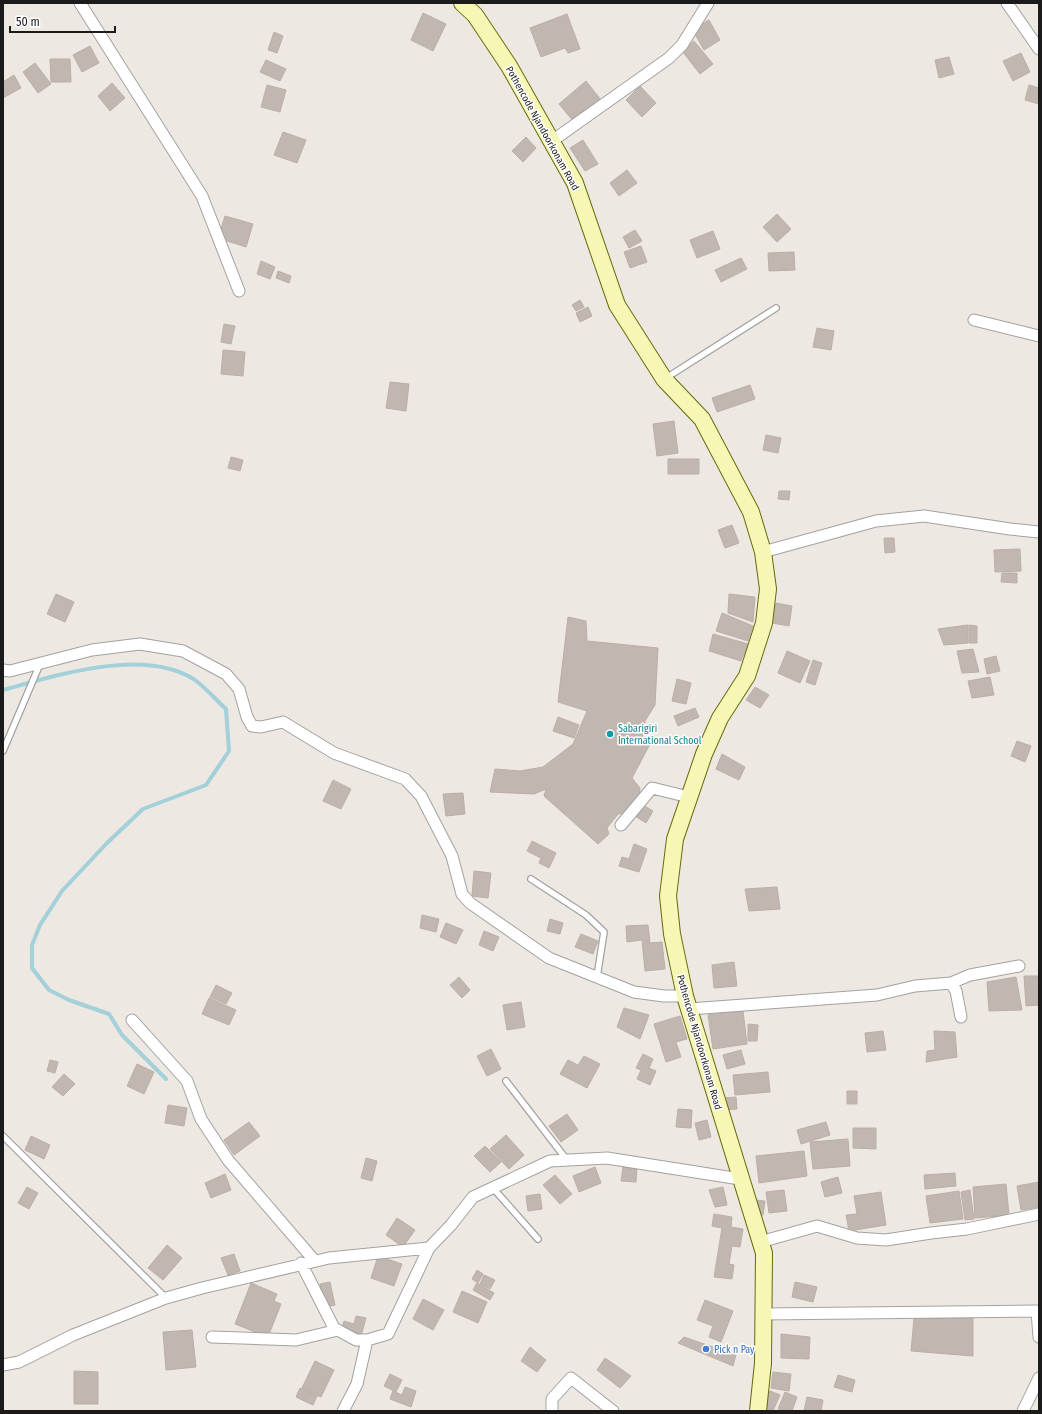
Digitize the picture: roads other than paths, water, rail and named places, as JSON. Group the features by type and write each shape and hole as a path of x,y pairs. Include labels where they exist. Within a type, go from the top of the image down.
{"main road":[{"name":"Pothencode Njandoorkonam Road","path":"462,3 475,15 509,66 552,141 575,183 617,305 664,379 702,419 751,512 763,552 768,589 764,623 747,676 720,718 704,754 675,839 668,896 672,934 687,1002 740,1180 764,1253 763,1363 758,1411"}],"street":[{"path":"80,3 202,196 239,291"},
{"path":"552,141 669,58 682,45 708,3"},
{"path":"1006,3 1039,49"},
{"path":"974,320 1039,336"},
{"path":"763,552 876,521 924,516 1039,532"},
{"path":"3,670 10,671 92,650 140,644 183,651 226,674 239,690 247,717 252,726 261,727 283,722 334,753 405,779 421,796 452,856 462,894 470,903 549,958 634,992 664,996 687,1002 877,995 916,986 950,983 970,975 1019,966"},
{"path":"621,825 652,788 689,797"},
{"path":"950,983 956,991 961,1017"},
{"path":"132,1020 186,1081 201,1119 228,1160 314,1260"},
{"path":"301,1263 334,1328 356,1340 367,1340 388,1334 429,1248 472,1197 550,1161 607,1158 740,1180"},
{"path":"760,1242 817,1226 857,1238 886,1240 967,1229 1039,1214"},
{"path":"3,1365 19,1362 73,1335 166,1298 314,1260 429,1248"},
{"path":"763,1314 1037,1311 1039,1337"},
{"path":"212,1337 296,1340 338,1330"},
{"path":"343,1411 357,1384 367,1340"},
{"path":"552,1411 552,1399 571,1378 613,1411"},
{"path":"1022,1411 1039,1378"}],"lane":[{"path":"664,379 776,308"},
{"path":"3,751 40,664"},
{"path":"531,879 586,915 604,932 597,977"},
{"path":"506,1081 567,1160"},
{"path":"3,1136 166,1298"},
{"path":"493,1188 538,1239"}],"waterway":[{"path":"3,690 49,677 100,667 126,665 151,666 174,670 195,680 226,709 229,751 206,785 143,809 107,843 62,891 40,925 32,945 32,968 49,990 69,1000 109,1014 122,1035 166,1079"}],"place":[{"name":"Sabarigiri International School","path":"610,734"},
{"name":"Pick n Pay","path":"706,1349"}]}
